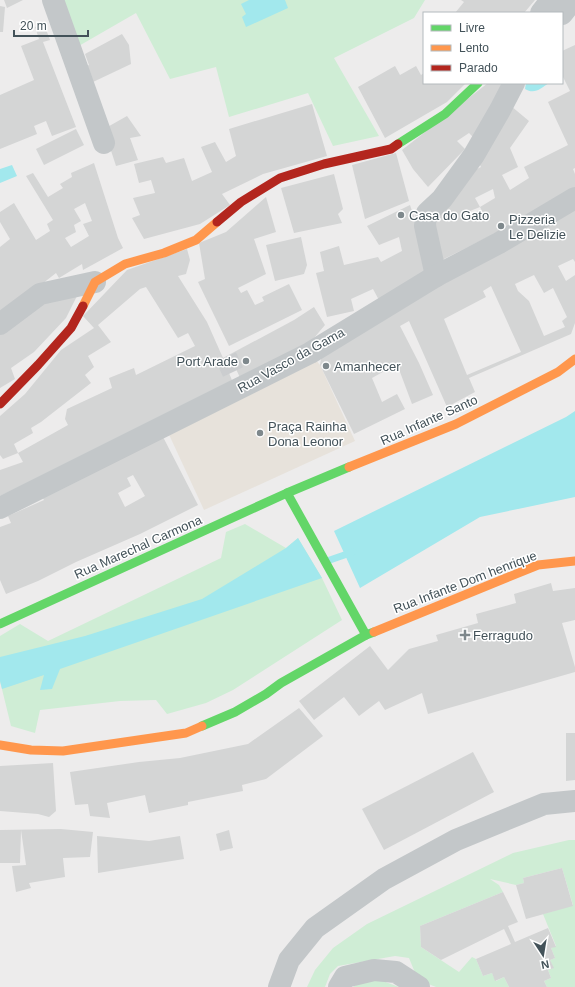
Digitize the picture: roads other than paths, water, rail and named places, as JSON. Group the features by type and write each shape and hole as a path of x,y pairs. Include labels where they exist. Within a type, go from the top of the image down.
{"street":[{"path":"53,0 104,143"},
{"path":"542,12 551,0"},
{"path":"563,13 573,0"},
{"path":"0,324 40,294 95,282 125,264 164,253 196,240 241,202 280,178 324,164 391,149 445,114 477,84"},
{"path":"436,276 425,226 427,213 442,199 474,155 513,84"},
{"name":"Rua Vasco da Gama","path":"0,508 310,352 436,276 575,198"},
{"path":"0,404 71,328 95,282"},
{"name":"Rua Infante Santo","path":"288,494 456,424 558,372 575,359"},
{"path":"288,494 366,635"},
{"name":"Rua Marechal Carmona","path":"0,624 288,494"},
{"name":"Rua Infante Dom henrique","path":"0,745 32,750 63,751 186,733 235,712 266,694 281,683 366,635 538,565 575,561"},
{"path":"279,987 289,960 315,928 384,879 456,840 544,804 575,801"},
{"path":"339,987 345,977 374,970 396,972 419,987"}],"water":[{"path":"249,0 285,0 288,8 246,27 242,17 246,14 241,4"},
{"path":"526,84 547,84 535,91 525,89"},
{"path":"12,165 17,176 0,183 0,169"},
{"path":"575,411 575,497 480,517 360,588 334,531 566,417"},
{"path":"298,538 322,578 60,669 52,689 40,690 44,675 2,689 0,681 0,657 85,636 202,599 286,548"}],"waterway":[{"path":"327,561 353,552"}],"tunnel":[{"path":"226,357 233,372"}],"place":[{"name":"Casa do Gato","path":"401,215"},
{"name":"Pizzeria Le Delizie","path":"501,226"},
{"name":"Port Arade","path":"246,361"},
{"name":"Amanhecer","path":"326,366"},
{"name":"Praça Rainha Dona Leonor","path":"260,433"},
{"name":"Ferragudo","path":"465,635"}]}
